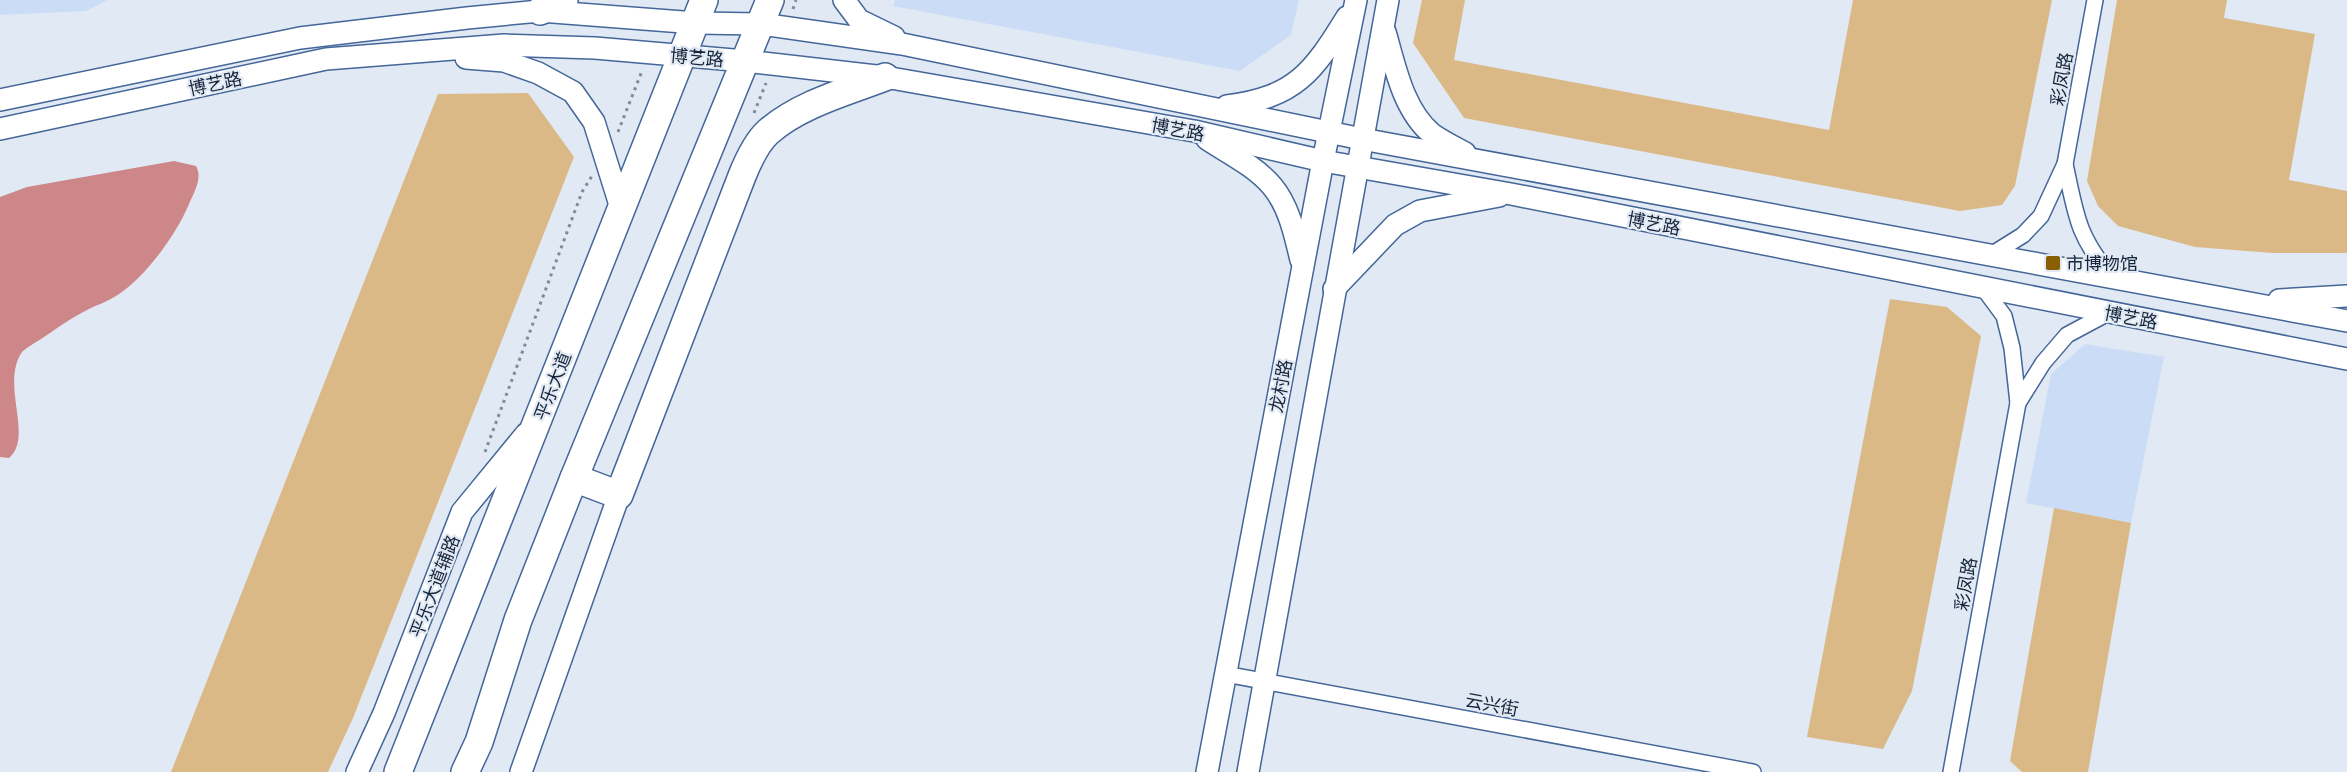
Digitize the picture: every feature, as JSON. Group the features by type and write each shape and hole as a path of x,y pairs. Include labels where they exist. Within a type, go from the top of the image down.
{"highway":[{"name":"平乐大道","path":"398,772 700,12"},
{"path":"465,772 478,742 518,620 574,478 765,12"},
{"path":"574,478 620,495 750,157 767,133 801,110 885,77"}],"main road":[{"path":"844,0 859,20 914,46"},
{"name":"龙村路","path":"1248,772 1388,0"},
{"path":"1211,109 1256,102 1281,92 1306,76 1322,57 1356,2"},
{"name":"龙村路","path":"1207,772 1323,161 1356,2"},
{"name":"博艺路","path":"0,100 300,38 552,5 700,12 765,12 914,46 1362,139 2347,321"},
{"path":"1383,27 1398,77 1413,110 1432,133 1476,160"},
{"name":"博艺路","path":"0,129 326,59 504,45 650,52 744,61 885,77 1194,131 1323,161 1511,194 2347,359"},
{"path":"400,53 504,61 538,74 573,92 594,122 621,208"},
{"path":"1194,131 1247,165 1272,187 1290,219 1303,267"},
{"path":"1334,290 1395,225 1420,211 1511,194"},
{"path":"2246,302 2347,296"},
{"name":"平乐大道辅路","path":"357,772 384,713 462,512 540,417"},
{"path":"521,772 620,495"}],"street":[{"name":"彩凤路","path":"2065,164 2095,0"},
{"path":"1991,255 2024,235 2041,216 2065,164"},
{"path":"2065,164 2080,232 2095,257 2112,277"},
{"name":"彩凤路","path":"1951,772 2018,403 2012,348 2004,316 1984,289"},
{"name":"彩凤路","path":"2018,403 2043,363 2067,335 2110,312"},
{"name":"云兴街","path":"1225,674 1753,772"}],"path":[{"path":"483,456 582,192 616,139 650,52"}],"shaded area":[{"path":"0,0 107,0 86,11 0,15"},
{"path":"895,0 1299,0 1291,35 1240,71 893,6"},
{"path":"1422,0 1465,0 1454,60 1829,130 1853,0 2052,0 2015,186 2002,205 1960,211 1464,118 1413,43"},
{"path":"2117,0 2227,0 2224,18 2315,34 2289,180 2347,191 2347,253 2273,253 2195,247 2118,226 2098,206 2087,181"},
{"path":"528,93 574,157 353,718 328,772 171,772 438,94"},
{"path":"174,161 196,166 199,175 195,190 176,229 158,255 127,288 113,298 75,316 22,352 16,365 14,379 18,424 16,449 9,458 0,457 0,197 27,187"},
{"path":"1890,299 1947,307 1981,336 1912,691 1883,749 1807,737"},
{"path":"2085,344 2164,357 2131,523 2026,503 2051,374"},
{"path":"2054,508 2131,523 2088,772 2022,772 2010,761"}],"place":[{"name":"市博物馆","path":"2053,263"}]}
